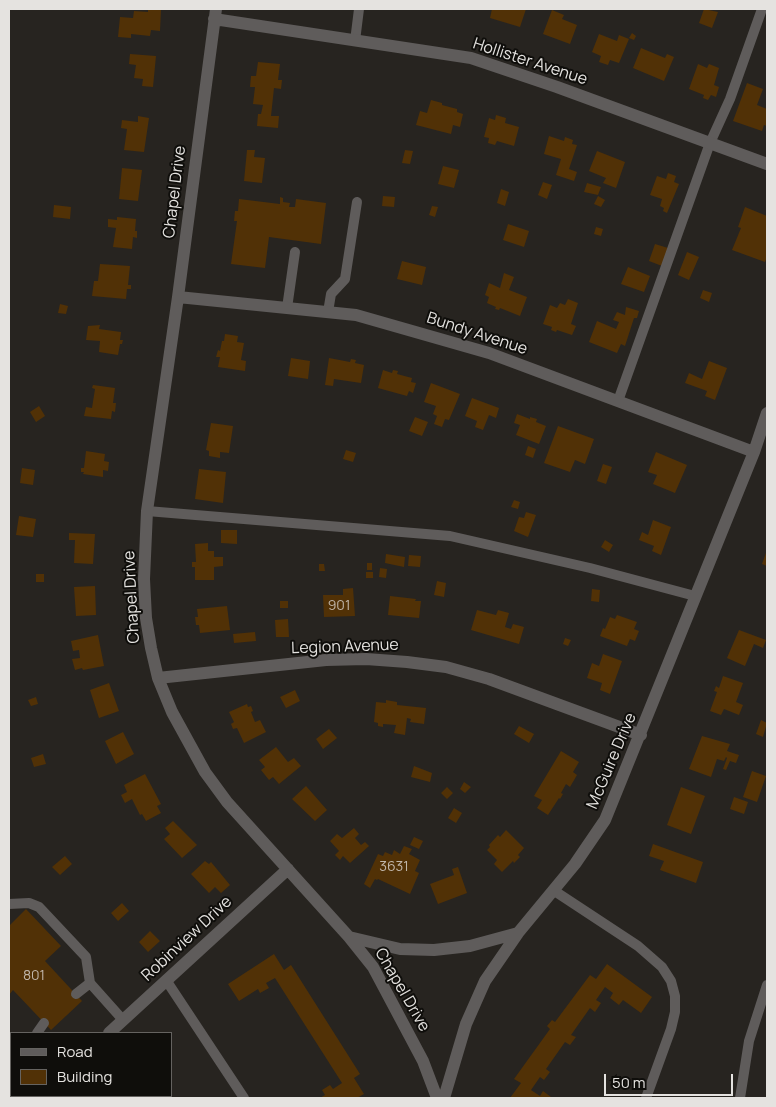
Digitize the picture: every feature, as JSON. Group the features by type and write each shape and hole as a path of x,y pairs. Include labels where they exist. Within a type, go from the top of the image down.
{"street":[{"name":"Hollister Avenue","path":"215,14 355,41 471,58 557,87 767,164"},
{"name":"Chapel Drive","path":"215,14 178,297 147,511 144,579 146,618 151,648 158,678 172,712 205,772 227,802 349,937 373,967 423,1061 437,1098"},
{"name":"Bundy Avenue","path":"178,297 356,314 489,353 754,452"},
{"name":"McGuire Drive","path":"444,1098 466,1024 485,981 518,933 553,890 605,820 754,452 767,413"},
{"name":"Legion Avenue","path":"158,678 326,660 366,659 408,662 446,667 489,678 641,734"},
{"name":"Robinview Drive","path":"110,1032 288,869"},
{"path":"349,937 400,949 434,950 470,946 518,933"}],"lane":[{"path":"355,41 360,9"},
{"path":"618,401 710,143 730,99 762,9"},
{"path":"328,312 332,294 345,279 357,202"},
{"path":"287,308 296,252"},
{"path":"147,511 450,536 590,568 696,596"},
{"path":"553,890 638,946 662,967 671,981 675,996 675,1012 671,1029 646,1098"},
{"path":"9,904 28,903 39,907 86,957 90,984 123,1020"},
{"path":"166,980 244,1098"},
{"path":"76,994 90,984"},
{"path":"740,1098 749,1041 767,985"},
{"path":"39,1032 44,1023"}],"building":[{"path":"148,9 161,9 160,31 151,30 150,36 131,34 131,38 118,37 120,17 133,18 134,11 148,12"},
{"path":"492,9 526,9 520,27 490,18"},
{"path":"704,9 718,12 712,28 699,23"},
{"path":"552,10 564,15 562,19 577,25 570,44 543,34"},
{"path":"632,33 636,36 634,40 629,38"},
{"path":"599,34 617,41 619,35 629,39 619,63 610,60 608,65 599,62 601,56 592,52"},
{"path":"641,48 665,58 667,54 674,57 664,81 633,68"},
{"path":"130,54 156,56 153,87 142,86 143,79 134,78 136,65 129,64"},
{"path":"258,62 280,64 278,80 282,80 281,89 274,88 271,116 279,116 278,128 257,126 258,114 261,114 263,105 253,104 255,87 250,87 251,76 256,76"},
{"path":"698,64 707,68 709,64 719,68 714,85 719,87 716,97 711,95 708,100 703,98 704,95 689,89"},
{"path":"747,83 763,89 757,105 767,109 767,126 764,125 762,131 733,121"},
{"path":"431,100 457,109 457,112 463,114 460,127 453,125 451,134 416,125 420,111 427,113"},
{"path":"496,115 506,118 505,123 519,127 514,146 497,141 495,145 488,143 489,138 484,137 489,118 495,120"},
{"path":"138,116 149,118 144,152 124,150 127,129 121,128 122,120 138,122"},
{"path":"549,136 564,141 565,137 573,140 572,144 577,145 569,169 577,172 574,181 556,175 561,159 544,154"},
{"path":"247,150 255,150 254,157 265,158 262,183 244,181"},
{"path":"405,150 413,151 410,164 402,163"},
{"path":"597,151 625,162 616,188 603,183 606,178 589,171"},
{"path":"443,166 459,170 454,188 438,184"},
{"path":"122,168 142,170 138,201 119,199"},
{"path":"668,173 676,176 674,182 679,184 667,213 660,206 662,199 650,195 657,176 666,179"},
{"path":"543,182 552,185 547,199 538,195"},
{"path":"587,183 601,187 598,195 584,192"},
{"path":"501,189 509,192 505,206 497,203"},
{"path":"383,196 395,197 394,207 382,206"},
{"path":"598,196 605,200 601,207 594,204"},
{"path":"280,197 283,198 283,202 290,203 289,207 295,207 296,199 326,203 321,244 269,237 265,268 231,264 237,221 234,221 235,211 238,211 239,199 280,204"},
{"path":"54,205 71,207 70,219 53,217"},
{"path":"432,206 438,207 435,217 429,215"},
{"path":"745,207 767,216 767,257 765,262 732,250 741,228 738,227"},
{"path":"117,217 136,219 135,231 137,231 137,238 133,237 132,249 113,247 116,228 108,227 108,219 117,220"},
{"path":"508,224 529,231 524,247 503,240"},
{"path":"596,227 603,229 601,236 594,234"},
{"path":"655,244 668,248 662,266 649,261"},
{"path":"687,252 699,257 689,280 678,275"},
{"path":"402,261 426,267 422,285 397,279"},
{"path":"100,264 130,266 128,285 131,285 131,289 127,289 126,299 92,296 94,281 98,281"},
{"path":"628,267 650,276 644,292 621,284"},
{"path":"504,273 514,277 509,290 527,297 520,316 500,308 499,310 495,309 496,307 487,303 489,297 485,295 489,283 500,288"},
{"path":"703,290 712,293 709,302 700,298"},
{"path":"568,299 578,303 571,324 576,326 572,335 557,330 556,332 551,330 552,327 543,324 550,305 557,308 560,303 565,305"},
{"path":"60,304 68,306 66,314 58,313"},
{"path":"626,307 639,311 637,318 634,318 625,346 621,344 617,353 589,342 597,321 616,329 619,322 613,320 617,312 625,315"},
{"path":"100,325 99,329 121,332 120,340 123,340 122,344 120,344 118,355 99,352 100,341 86,340 88,326"},
{"path":"225,334 238,336 237,342 244,343 241,360 246,361 245,371 218,367 220,357 216,357 218,350 220,351 222,341 224,341"},
{"path":"291,358 310,361 308,379 288,376"},
{"path":"329,358 350,362 351,359 356,360 355,363 364,365 361,383 334,379 333,386 325,385"},
{"path":"709,361 727,368 715,400 705,396 707,391 685,383 689,373 702,379"},
{"path":"383,370 392,373 393,370 398,371 397,374 412,378 411,382 416,383 413,393 409,391 407,396 378,388"},
{"path":"431,383 460,394 449,420 445,419 442,427 434,424 437,416 433,414 436,406 424,402"},
{"path":"93,385 115,388 113,403 116,403 115,412 112,411 111,419 84,416 86,407 92,408 95,389 92,388"},
{"path":"472,398 499,408 496,418 489,415 483,430 475,427 477,421 465,416"},
{"path":"39,406 45,416 36,422 30,412"},
{"path":"517,414 530,419 530,417 537,419 536,422 546,426 539,444 516,435 520,425 514,423"},
{"path":"415,417 428,422 422,436 409,431"},
{"path":"211,423 233,426 229,453 220,452 220,458 209,456 209,451 206,450"},
{"path":"558,426 594,439 585,464 575,460 570,472 544,463"},
{"path":"528,446 536,449 533,458 525,455"},
{"path":"346,450 356,453 353,462 343,459"},
{"path":"86,451 105,454 104,461 109,462 108,471 103,470 103,477 83,474 84,472 81,472 81,468 84,468"},
{"path":"656,452 687,465 675,493 653,484 657,475 648,472"},
{"path":"603,464 612,467 606,484 597,481"},
{"path":"22,468 35,470 33,485 20,483"},
{"path":"199,469 226,472 223,503 195,499"},
{"path":"514,500 520,502 518,509 511,507"},
{"path":"526,512 536,515 528,537 514,531 519,517 524,518"},
{"path":"19,516 36,519 33,537 16,535"},
{"path":"653,520 671,527 661,555 652,551 654,546 639,540 642,532 648,535"},
{"path":"221,530 237,530 237,544 221,543"},
{"path":"69,533 95,534 93,564 74,563 75,540 69,540"},
{"path":"605,540 613,545 609,552 601,547"},
{"path":"208,543 208,551 214,551 214,557 223,557 223,566 214,567 214,580 195,580 195,567 192,567 192,562 196,562 195,544"},
{"path":"767,550 767,566 762,564"},
{"path":"386,554 405,557 404,567 385,563"},
{"path":"409,555 421,556 420,567 408,566"},
{"path":"367,563 372,563 372,570 367,570"},
{"path":"319,564 324,564 325,571 319,571"},
{"path":"380,568 387,569 386,578 379,577"},
{"path":"366,572 373,572 373,578 366,578"},
{"path":"36,574 44,574 44,582 36,582"},
{"path":"437,581 446,583 444,597 434,595"},
{"path":"95,586 96,615 76,616 74,587"},
{"path":"353,588 355,616 324,617 323,595 343,595 343,589"},
{"path":"592,589 600,590 599,602 591,601"},
{"path":"390,596 421,601 419,618 388,615"},
{"path":"280,601 288,601 288,608 280,608"},
{"path":"227,606 230,630 200,633 195,617 198,617 197,609"},
{"path":"477,610 496,615 498,610 509,613 505,627 511,629 513,624 524,627 519,644 471,630"},
{"path":"617,615 637,622 634,629 639,631 635,641 630,639 627,646 600,636 610,617 615,619"},
{"path":"288,619 289,637 276,637 275,620"},
{"path":"739,630 766,640 763,648 754,644 745,666 727,658"},
{"path":"255,632 256,641 234,643 233,634"},
{"path":"98,635 104,666 75,670 72,659 80,658 79,650 73,651 71,641"},
{"path":"565,638 571,640 568,646 563,644"},
{"path":"603,654 622,661 610,694 600,690 602,683 587,678 592,663 599,666"},
{"path":"723,676 743,683 736,702 743,705 739,715 724,709 721,715 710,711 717,692 714,691 716,686 719,688"},
{"path":"109,683 119,711 99,718 90,690"},
{"path":"295,690 300,701 286,708 280,697"},
{"path":"36,697 38,704 31,706 28,700"},
{"path":"386,700 397,702 397,705 426,708 424,724 410,722 411,719 407,718 405,735 394,733 396,725 383,724 383,727 378,726 378,723 374,722 376,702 386,703"},
{"path":"247,704 248,707 251,706 255,722 260,720 266,732 244,743 237,728 233,729 231,724 234,722 229,712"},
{"path":"761,720 767,723 763,737 756,734"},
{"path":"519,726 534,734 529,743 514,734"},
{"path":"329,729 337,738 323,749 316,739"},
{"path":"123,732 134,754 116,764 105,741"},
{"path":"702,736 730,744 727,751 739,755 736,763 730,761 726,770 723,769 727,758 724,761 717,759 711,777 689,769"},
{"path":"276,747 288,762 294,758 301,766 279,784 273,777 269,780 261,770 265,767 259,760"},
{"path":"561,751 579,762 573,772 577,775 570,787 566,784 561,793 563,794 548,815 537,808 542,800 534,796"},
{"path":"43,754 46,764 34,767 31,758"},
{"path":"414,766 432,773 430,782 411,777"},
{"path":"752,771 766,776 757,802 743,797"},
{"path":"145,774 161,804 157,806 161,813 146,821 142,814 140,815 132,799 125,803 121,795 127,792 124,785"},
{"path":"464,782 471,787 465,793 460,789"},
{"path":"306,786 327,810 315,821 292,799"},
{"path":"447,787 453,793 447,799 441,793"},
{"path":"681,787 705,796 691,834 667,825"},
{"path":"734,797 748,802 744,814 730,809"},
{"path":"454,808 462,813 456,823 448,818"},
{"path":"173,821 197,845 182,858 164,839 170,834 165,828"},
{"path":"354,828 359,834 355,838 361,845 365,842 369,846 350,863 343,856 340,860 335,855 339,851 330,841 337,834 342,838"},
{"path":"506,830 524,848 518,855 520,857 502,872 494,864 497,860 487,850 498,835 500,837"},
{"path":"414,837 423,841 419,849 410,845"},
{"path":"653,844 703,862 696,883 660,870 664,861 649,856"},
{"path":"404,846 412,849 409,854 420,860 415,871 419,873 410,894 378,879 375,879 370,888 364,884 378,854 383,856 385,852 392,855 394,850 400,854"},
{"path":"65,856 72,864 60,875 52,867"},
{"path":"205,861 209,864 211,862 230,885 221,893 215,887 209,893 191,874"},
{"path":"458,867 467,893 438,904 430,884 454,875 452,869"},
{"path":"122,903 129,911 118,921 111,913"},
{"path":"26,909 61,946 45,961 82,1001 51,1030 13,990 9,995 9,926"},
{"path":"150,931 160,941 148,952 139,942"},
{"path":"274,954 284,970 291,965 360,1074 354,1078 364,1094 357,1098 320,1098 325,1095 322,1090 330,1085 333,1089 342,1083 275,978 266,983 269,988 260,993 258,989 239,1001 228,984"},
{"path":"607,964 652,997 641,1013 623,1000 619,1005 610,998 613,993 605,987 596,1000 601,1003 595,1012 590,1008 571,1035 576,1037 570,1045 565,1042 546,1069 550,1072 544,1080 540,1077 531,1090 540,1096 543,1091 551,1097 510,1098 521,1083 514,1079 550,1029 547,1026 552,1020 555,1022 590,975 596,979"}]}
